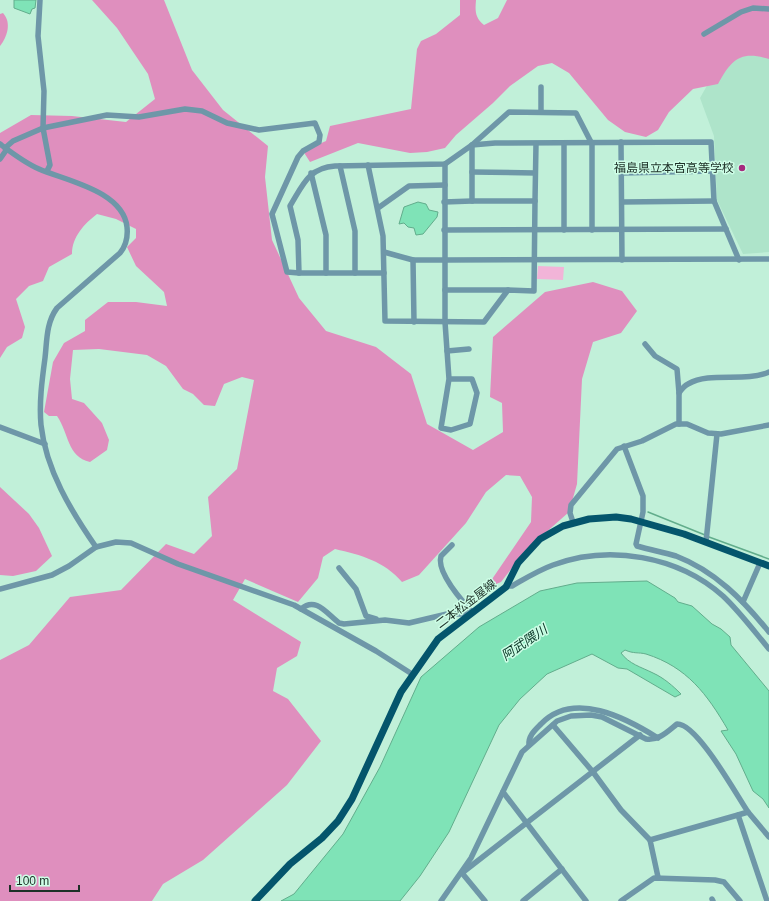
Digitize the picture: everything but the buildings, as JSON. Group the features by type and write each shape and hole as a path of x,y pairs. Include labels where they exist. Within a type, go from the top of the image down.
{"main road":[{"name":"二本松金屋線","path":"255,901 290,864 322,838 338,821 352,799 400,692 438,639 506,586 518,563 540,539 573,522 616,517 641,520 707,539 769,566"}],"street":[{"path":"40,0 38,36 44,84 42,128 50,164 46,172"},
{"path":"704,34 741,12 753,8 769,9"},
{"path":"541,87 541,112"},
{"path":"0,159 13,141 42,128 107,115 139,117 185,109 202,111 227,123 259,130 315,122 320,135 318,142 303,151 298,156 272,214 286,272 384,273"},
{"path":"299,273 298,240 290,206 311,173 326,167 340,166 445,164 472,145 509,112 576,113 592,144 592,230"},
{"path":"621,142 622,260"},
{"path":"472,145 711,142 714,201 739,260"},
{"path":"0,144 38,169 94,190 111,200 124,217 128,230 126,243 120,254 56,308 50,320 41,389 40,416 45,444 64,496 96,547"},
{"path":"445,290 534,291 536,144"},
{"path":"564,144 564,230"},
{"path":"472,145 472,201"},
{"path":"445,164 445,290 449,379 441,428 451,430 470,424 477,393 472,379 449,379"},
{"path":"368,165 383,236 384,321 484,322 508,290"},
{"path":"340,166 354,231 355,272"},
{"path":"472,172 535,173"},
{"path":"622,173 712,172"},
{"path":"311,173 326,235 326,273"},
{"path":"378,208 409,186 445,185"},
{"path":"444,202 535,201"},
{"path":"622,202 714,201"},
{"path":"444,230 726,229"},
{"path":"384,252 414,260 769,259"},
{"path":"414,260 414,322"},
{"path":"645,344 655,356 677,369 679,424"},
{"path":"447,351 469,349"},
{"path":"679,393 687,384 709,378 756,377 767,373 769,380"},
{"path":"573,522 570,513 571,505 617,449 642,441 679,424 688,424 708,433 717,434 769,425"},
{"path":"0,427 45,444"},
{"path":"707,539 717,434"},
{"path":"624,446 642,490 644,507 637,546 671,555 712,575 743,602 769,632"},
{"path":"0,589 52,575 69,566 96,547 116,542 131,543 178,564 275,598 301,609 376,651 412,674"},
{"path":"452,545 441,556 441,565 454,592 470,613"},
{"path":"506,586 512,586 554,565 580,558 618,555 652,560 695,576 711,587 736,610 769,649"},
{"path":"743,602 760,563"},
{"path":"339,568 356,589 366,616 382,621"},
{"path":"301,609 309,604 315,604 339,623 344,624 382,621 409,623 447,614 470,613"},
{"path":"529,745 530,735 542,722 551,716 576,709 605,711 618,715 658,738"},
{"path":"441,901 462,873 486,830 522,752 560,719 566,717 591,715 612,721 652,740 658,738 677,724 684,725 706,749 748,812 769,837"},
{"path":"553,725 593,772 621,810 650,840 658,877"},
{"path":"462,873 640,735"},
{"path":"503,792 586,901"},
{"path":"650,840 748,812"},
{"path":"738,815 767,901"},
{"path":"523,901 562,869"},
{"path":"462,873 485,901"},
{"path":"621,901 650,880 658,877 715,880 724,882 737,900"}],"shaded area":[{"path":"92,0 164,0 192,70 223,110 268,146 265,177 272,240 299,298 326,331 376,347 411,374 427,424 473,450 503,432 502,403 490,397 493,337 545,292 593,282 622,291 637,311 621,333 593,342 582,379 577,484 569,512 526,550 501,582 486,588 531,522 532,497 520,476 506,475 486,492 466,523 419,575 402,582 388,569 372,560 335,549 323,557 318,578 298,602 245,579 233,600 301,642 297,656 277,668 273,691 288,699 321,741 287,785 203,860 163,884 152,901 0,901 0,660 29,645 70,597 121,590 166,544 194,554 212,536 208,497 237,469 254,380 242,377 224,384 215,406 204,405 193,394 183,389 166,366 147,355 99,349 73,350 70,379 72,399 84,403 102,423 109,440 107,450 90,462 77,455 69,444 57,416 49,416 44,412 53,362 64,343 85,331 85,320 108,302 136,302 167,306 164,292 136,266 127,247 136,238 136,229 116,219 97,214 88,222 76,237 72,254 49,267 43,281 29,286 16,299 25,327 22,338 7,347 0,358 0,133 31,115 72,116 126,122 155,99 148,74 117,28"},
{"path":"460,0 476,0 476,14 484,25 498,18 507,0 769,0 769,59 750,56 737,60 727,69 718,84 693,89 669,112 658,130 646,137 625,132 608,120 569,73 552,63 538,66 510,86 456,135 445,148 427,152 410,153 358,143 310,162 303,151 326,141 330,126 411,109 417,49 421,41 436,34 460,15"},
{"path":"3,13 6,17 8,30 0,46 0,14"},
{"name":"福島県立本宮高等学校","path":"769,51 769,252 743,254 717,200 714,136 700,98 722,59"},
{"path":"538,266 564,267 563,280 537,279"},
{"path":"0,487 29,514 39,528 52,556 36,571 13,576 0,575"}],"water":[{"path":"14,0 36,0 35,8 32,9 30,14 14,8"},
{"path":"418,202 426,204 429,210 438,212 437,217 423,234 416,235 414,228 408,227 404,223 399,224 404,207"},
{"name":"阿武隈川","path":"647,581 675,598 678,602 692,606 712,624 721,629 730,637 731,645 769,691 769,808 763,799 753,791 736,754 721,731 728,730 720,717 704,694 684,674 673,666 646,654 625,650 621,653 631,663 657,675 668,682 681,694 675,697 627,669 618,668 592,654 547,674 520,699 499,725 449,832 420,876 400,901 281,901 294,894 343,834 380,767 421,677 479,627 540,591 577,583"}],"waterway":[{"path":"648,512 705,535"},
{"path":"709,537 769,559"}],"place":[{"name":"福島県立本宮高等学校","path":"742,168"}]}
